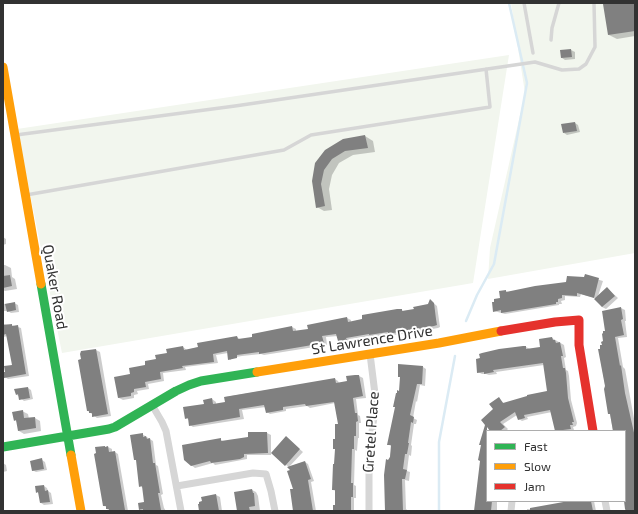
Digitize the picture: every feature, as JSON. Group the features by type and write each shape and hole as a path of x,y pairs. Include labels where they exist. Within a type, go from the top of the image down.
{"street":[{"name":"Quaker Road","path":"3,67 81,511"},
{"name":"St Lawrence Drive","path":"3,447 102,431 115,427 176,391 201,381 439,343 480,334 554,322 579,320 579,345 593,430"},
{"name":"Gretel Place","path":"369,511 369,454 376,402 370,354"},
{"path":"152,405 166,432 181,511"},
{"path":"177,486 253,473 266,474 275,511"}],"lane":[{"path":"524,3 533,53"},
{"path":"551,40 552,28 559,3"},
{"path":"15,135 242,105 535,62 562,70 579,69 586,64 596,47 594,3"},
{"path":"25,195 284,150 311,135 490,107 486,69"}],"shaded area":[{"path":"511,3 635,3 635,253 488,279 490,248 525,93"},
{"path":"509,55 473,283 62,353 17,129"}],"building":[{"path":"635,3 635,31 608,35 603,4"},
{"path":"571,49 572,57 561,58 560,50"},
{"path":"575,122 577,131 563,133 561,124"},
{"path":"365,135 368,148 345,151 332,159 324,170 321,184 325,206 316,208 312,181 315,163 325,150 343,139"},
{"path":"585,274 599,278 594,298 577,293 577,296 562,295 562,298 558,299 556,304 501,313 501,310 493,312 492,302 494,302 494,299 500,298 499,291 506,290 506,292 566,282 567,276 584,277"},
{"path":"10,275 12,286 3,288 3,276"},
{"path":"607,287 615,296 602,307 594,299"},
{"path":"430,299 434,303 437,325 434,326 393,333 388,332 369,334 338,341 336,334 322,336 324,343 259,354 259,352 237,355 237,358 228,360 227,351 213,354 214,362 182,366 183,368 160,372 161,379 145,382 146,387 134,389 131,396 118,398 114,377 130,374 129,368 145,365 145,361 156,359 155,355 167,353 166,349 183,346 184,350 198,347 197,343 237,336 238,339 252,337 252,334 292,326 293,331 308,329 307,325 347,317 348,322 362,319 362,315 397,309 402,309 402,311 414,309 413,307 428,304"},
{"path":"15,302 16,310 7,312 5,304"},
{"path":"621,307 623,319 621,320 624,335 615,337 635,437 635,511 626,511 624,502 626,502 626,430 613,430 610,414 608,414 604,389 605,386 598,349 600,349 600,345 602,345 602,334 603,331 605,331 602,311"},
{"path":"12,324 12,326 18,325 26,374 4,378 4,366 12,365 6,334 3,335 3,325"},
{"path":"552,337 556,343 560,342 563,356 561,356 563,368 565,368 566,373 568,398 574,422 572,422 573,425 570,425 571,429 555,430 550,410 524,415 525,418 518,420 515,412 500,422 505,427 501,430 489,430 487,427 486,502 492,502 491,511 474,511 480,461 478,460 481,445 479,445 485,425 481,420 493,409 489,404 499,397 503,403 527,395 547,391 543,363 493,370 494,372 484,374 484,372 477,373 476,359 480,358 479,354 499,349 523,346 526,346 526,349 540,347 539,339"},
{"path":"96,349 108,414 92,417 92,413 87,411 78,360 81,359 81,351"},
{"path":"398,364 423,366 422,384 417,384 410,415 414,417 413,423 411,422 409,443 407,454 405,454 403,469 407,470 405,479 402,479 403,511 385,511 384,475 386,459 388,460 390,457 391,445 387,445 395,407 393,407 397,390 399,391 400,377 398,377"},
{"path":"359,375 363,396 353,398 355,413 357,413 358,421 356,422 356,436 354,436 354,449 352,449 351,483 353,483 353,497 351,497 351,511 333,511 333,505 335,505 335,490 332,490 335,449 333,449 333,439 335,439 335,424 338,424 334,402 306,406 305,404 283,407 283,410 266,413 264,405 239,409 240,417 189,426 188,418 185,419 183,407 204,404 203,400 212,398 213,404 225,402 224,397 335,378 336,383 347,381 346,376"},
{"path":"28,387 30,398 19,400 18,394 16,395 14,389"},
{"path":"23,410 24,418 35,417 36,428 18,431 16,420 14,421 12,412"},
{"path":"248,432 267,432 268,453 244,454 244,457 240,459 211,463 210,461 191,466 184,460 182,445 221,438 221,441 248,437"},
{"path":"143,433 143,437 146,436 147,439 150,438 153,463 155,463 160,493 158,493 161,510 139,510 138,503 144,502 142,486 139,487 136,460 134,460 130,435"},
{"path":"286,436 300,449 285,466 271,453"},
{"path":"108,446 109,452 115,451 125,510 109,511 109,509 106,509 106,506 103,506 94,454 96,453 95,447"},
{"path":"42,458 44,469 32,471 30,461"},
{"path":"305,461 311,479 308,480 313,511 293,511 290,489 293,489 287,471 290,470 287,467"},
{"path":"44,485 45,491 48,490 50,502 40,503 35,486"},
{"path":"252,489 254,493 255,506 249,507 250,511 237,511 234,492"},
{"path":"216,494 219,511 199,511 198,504 202,501 201,497"},
{"path":"563,502 591,502 593,511 530,511 530,508"}],"waterway":[{"path":"466,321 477,295 494,264 527,83 509,3"},
{"path":"439,511 439,442 455,356"}],"traffic: fast":[{"path":"41,284 71,455"},
{"path":"3,447 109,429 189,385 201,381 257,372"}],"traffic: slow":[{"path":"3,67 41,284"},
{"path":"257,372 439,343 501,331"},
{"path":"71,455 81,511"}],"traffic: jam":[{"path":"501,331 555,322 579,320 579,345 593,430"}]}
